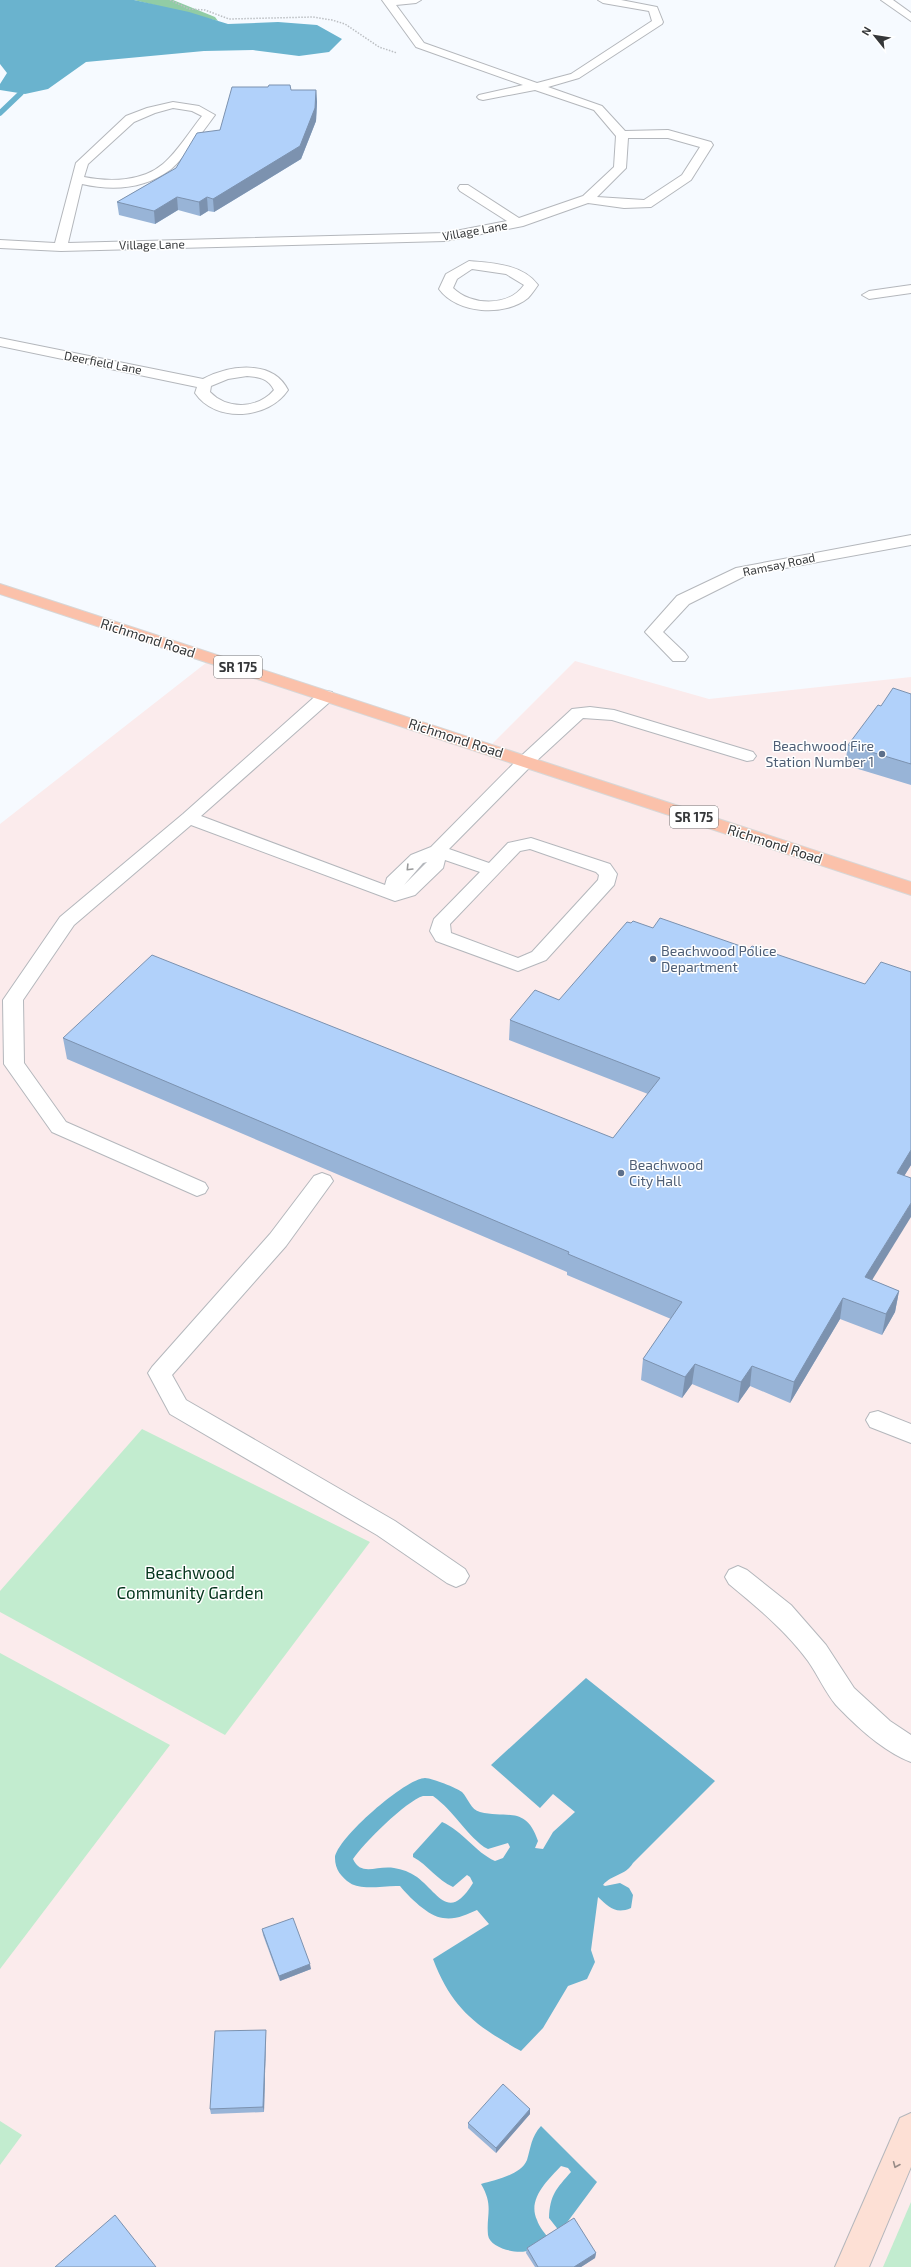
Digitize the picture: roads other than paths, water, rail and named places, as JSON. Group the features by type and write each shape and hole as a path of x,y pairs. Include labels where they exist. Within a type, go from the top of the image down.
{"main road":[{"name":"Richmond Road","path":"0,590 526,761 911,889"},
{"path":"852,2267 911,2129"}],"street":[{"path":"389,2 416,0"},
{"path":"483,97 537,86 575,76 658,22 653,9 603,0"},
{"path":"886,0 911,18"},
{"path":"389,2 420,44 598,108 622,135 668,134 707,145 687,177 647,204 624,204 587,199"},
{"path":"61,247 77,179 82,163 130,119 151,110 173,105 195,108 209,115 167,167 137,182 104,185 77,179"},
{"name":"Village Lane","path":"0,244 61,247 445,237 518,223 587,199 620,168 622,135"},
{"path":"464,188 518,223"},
{"path":"445,237 469,264 504,269 524,277 531,285 523,295 501,304 466,302 452,297 446,289 451,277 469,264"},
{"path":"869,295 911,289"},
{"name":"Deerfield Lane","path":"0,342 205,384"},
{"path":"255,373 274,379 280,385 281,390 278,395 268,402 256,406 236,408 217,405 207,400 202,393 205,384 226,374 255,373"},
{"name":"Ramsay Road","path":"679,657 653,632 683,600 742,571 911,540"}],"lane":[{"path":"197,1188 59,1127 14,1064 13,1000 67,921 189,818 326,696"},
{"path":"189,818 395,895 408,892 436,864 437,851 526,761 578,713 590,712 614,715 747,756"},
{"path":"531,843 603,868 608,874 607,881 538,956 518,965 443,936 440,931 441,923 492,870 514,847 531,843"},
{"path":"437,851 492,870"},
{"path":"322,1181 278,1240 160,1373 178,1407 386,1528 456,1576"},
{"path":"878,1420 911,1434"},
{"path":"738,1577 782,1613 817,1653 846,1696 881,1729 911,1750"}],"water":[{"path":"0,0 134,0 189,12 228,24 278,22 317,25 342,39 329,52 299,56 253,50 204,51 86,62 48,89 25,94 0,90 0,84 7,73 0,64"},
{"path":"586,1678 715,1781 630,1867 603,1885 605,1886 620,1883 629,1888 633,1895 631,1908 616,1910 598,1897 591,1950 595,1962 587,1979 568,1986 543,2028 521,2051 491,2033 467,2014 448,1991 433,1959 489,1924 477,1910 456,1918 437,1917 419,1905 400,1886 361,1887 350,1883 339,1872 335,1862 338,1849 359,1824 388,1798 403,1788 425,1778 438,1781 459,1790 477,1811 490,1814 515,1816 528,1822 538,1841 535,1848 543,1849 553,1832 575,1812 553,1794 540,1808 491,1765","holes":["423,1796 433,1796 441,1802 470,1835 484,1847 488,1849 508,1843 510,1847 503,1858 495,1861 442,1822 413,1854 413,1857 453,1887 467,1875 470,1877 473,1883 465,1895 457,1901 451,1903 438,1897 417,1877 409,1872 388,1867 370,1869 360,1868 353,1859 375,1834 406,1806"]},
{"path":"541,2126 597,2182 560,2232 549,2218 552,2198 561,2183 571,2172 568,2168 561,2166 540,2190 535,2205 538,2223 549,2239 535,2248 525,2251 520,2252 506,2250 494,2244 488,2235 489,2210 487,2198 481,2184 500,2179 519,2170 527,2160 533,2138"}],"waterway":[{"path":"0,113 21,93"}],"place":[{"name":"Beachwood Fire Station Number 1","path":"882,754"},
{"name":"Beachwood Police Department","path":"653,959"},
{"name":"Beachwood City Hall","path":"621,1173"}],"park label":[{"name":"Beachwood Community Garden","path":"190,1583"}]}
